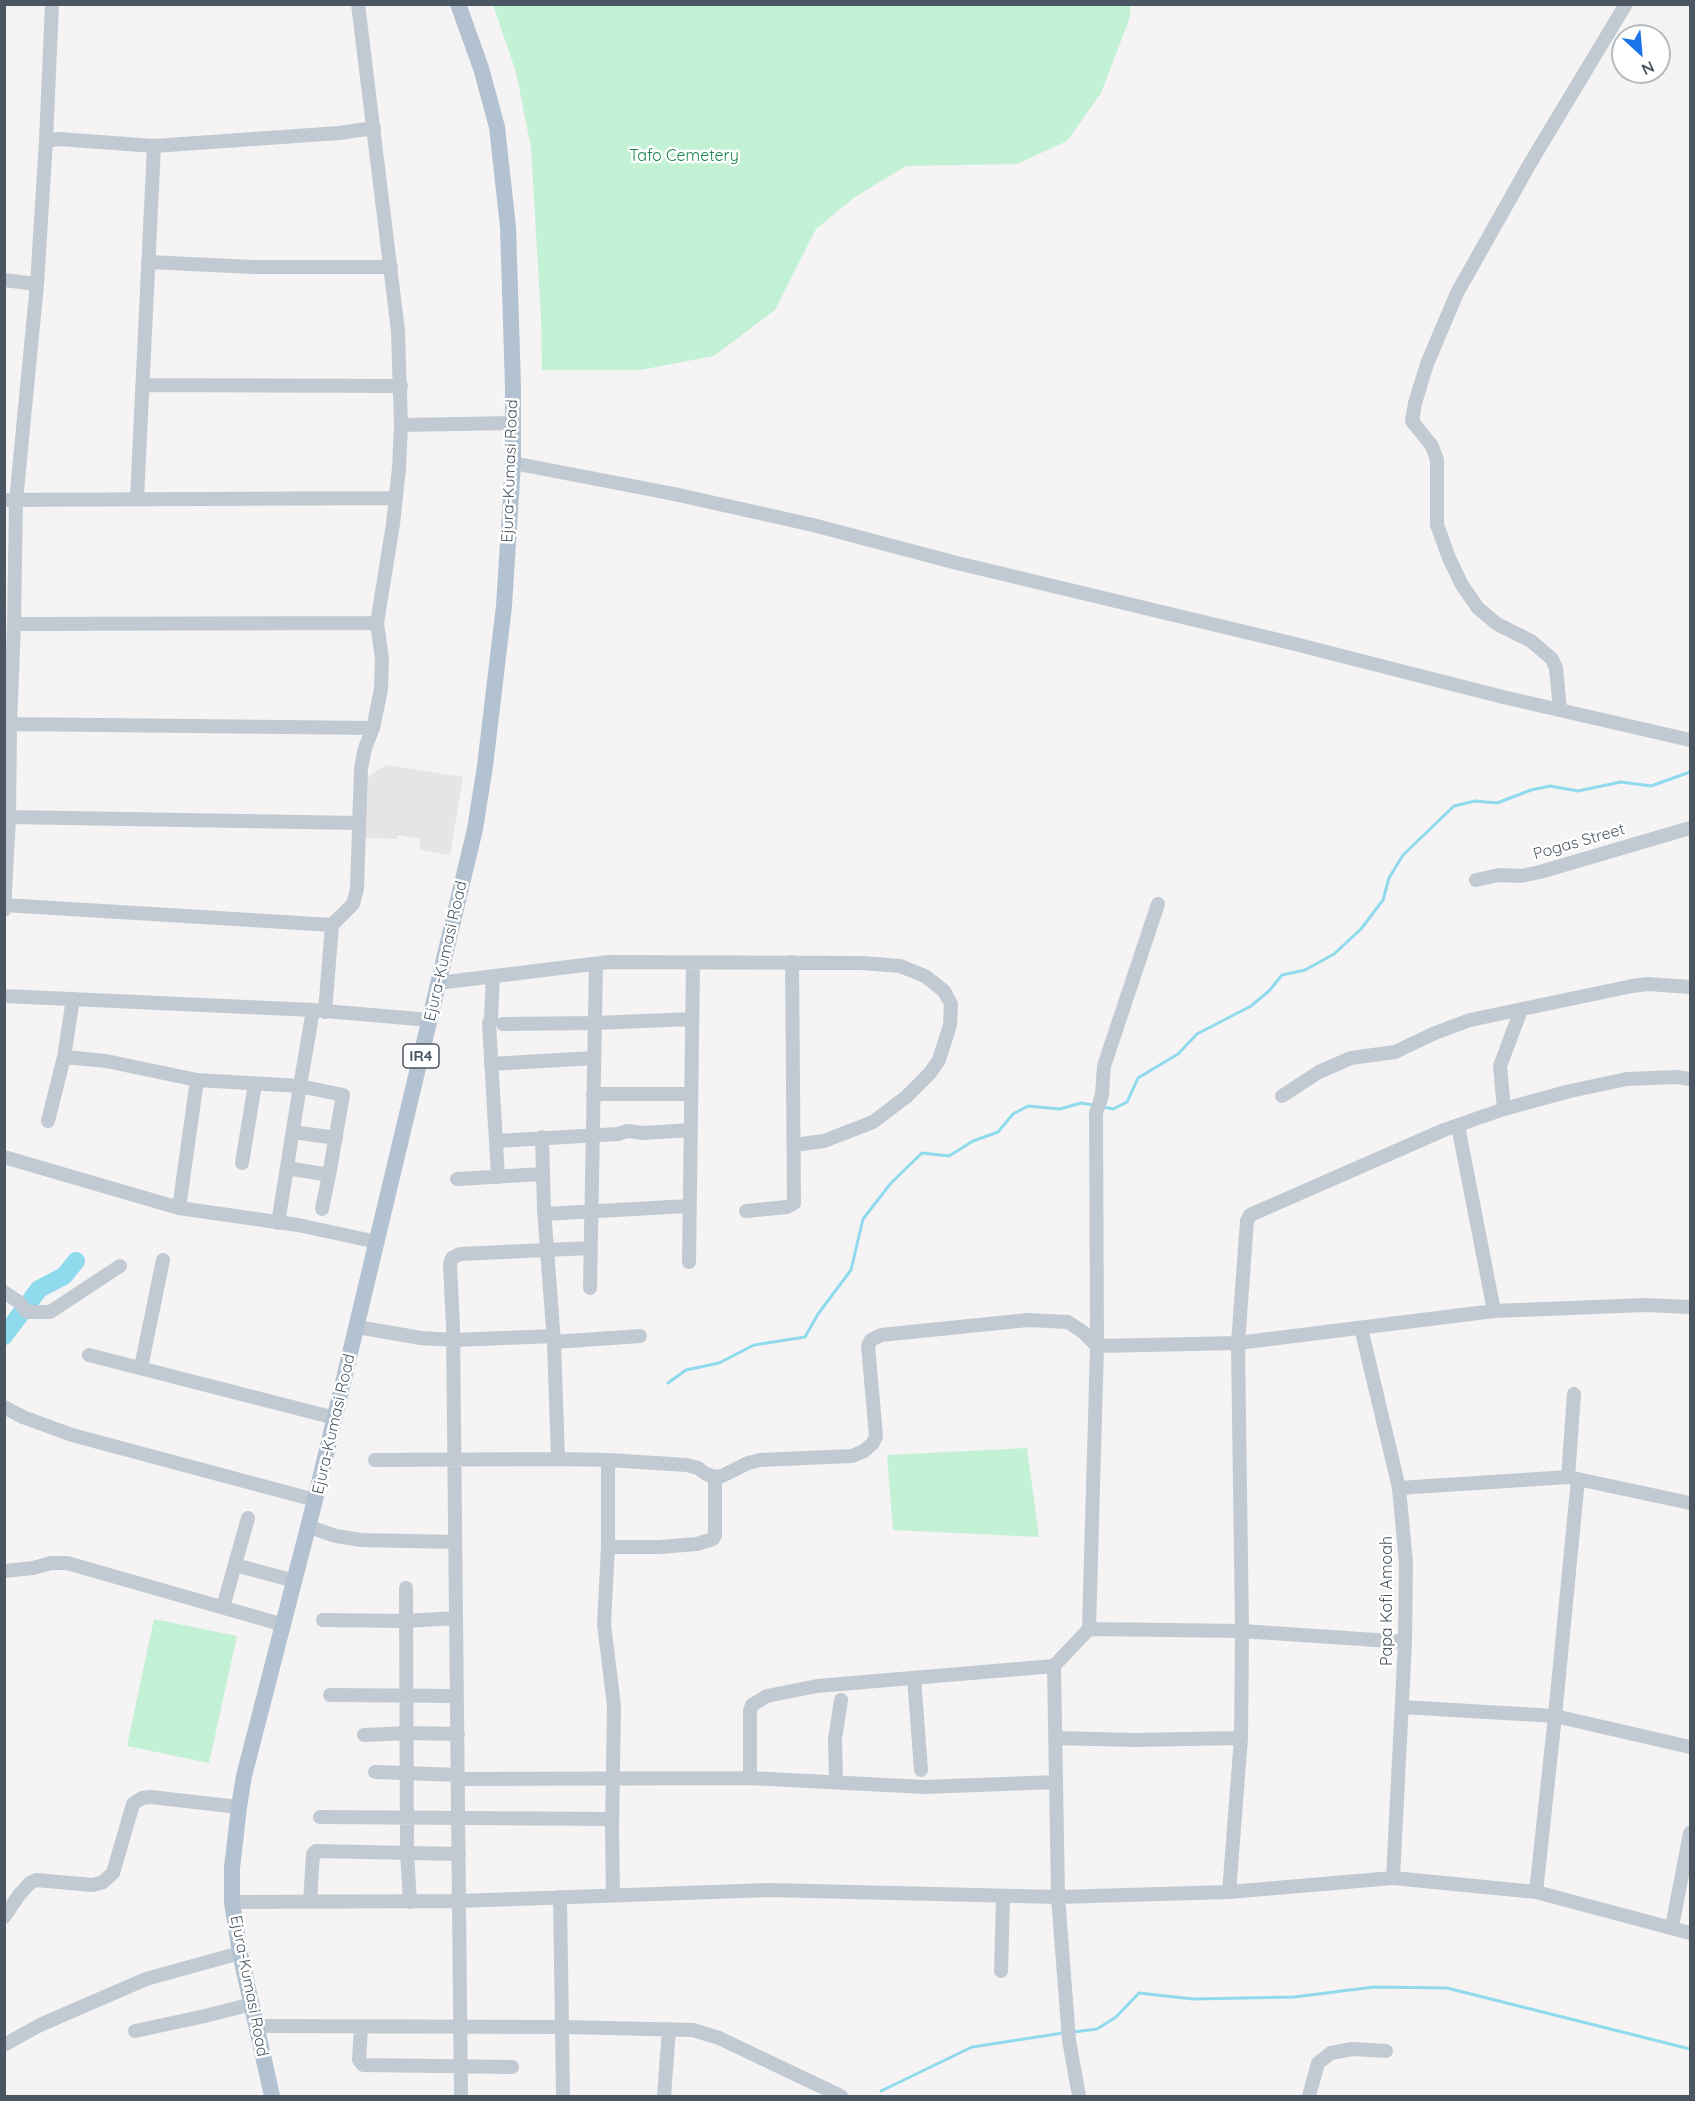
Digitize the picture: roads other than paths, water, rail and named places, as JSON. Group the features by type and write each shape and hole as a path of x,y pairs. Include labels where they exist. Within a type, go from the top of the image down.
{"main road":[{"name":"Ejura-Kumasi Road","path":"273,2097 240,1953 232,1902 232,1868 239,1807 244,1776 309,1527 475,829 504,606 513,462 507,227 497,127 490,98 458,4"}],"street":[{"path":"4,910 14,624 10,500 36,284 46,141 52,4"},
{"path":"278,1223 300,1086 319,1011 332,925 353,904 357,889 361,768 365,748 373,728 381,689 382,659 377,623 396,498 401,425 398,331 358,4"},
{"path":"1560,710 1556,668 1552,659 1531,641 1497,624 1478,608 1462,585 1437,525 1437,460 1432,446 1413,420 1415,403 1427,364 1457,293 1532,160 1626,4"},
{"path":"46,141 59,139 154,146 339,133 374,128"},
{"path":"137,498 154,146"},
{"path":"148,262 253,267 391,267"},
{"path":"4,280 36,284"},
{"path":"142,385 401,386"},
{"path":"401,425 513,423"},
{"path":"513,462 813,525 1014,577 1690,740"},
{"path":"10,500 396,498"},
{"path":"14,624 377,623"},
{"path":"10,724 373,728"},
{"path":"9,817 358,823"},
{"name":"Pogas Street","path":"1476,880 1499,875 1521,876 1540,872 1690,828"},
{"path":"750,1778 750,1711 752,1705 767,1696 817,1686 1054,1666 1089,1629 1097,1346 1096,1113 1102,1095 1104,1066 1158,904"},
{"path":"5,905 332,925"},
{"path":"438,983 596,964 792,962 900,966 925,976 944,991 951,1004 950,1025 939,1060 930,1073 906,1097 873,1122 824,1141 794,1145"},
{"path":"746,1211 787,1208 794,1203 792,962"},
{"path":"689,1262 693,963"},
{"path":"590,1288 596,964"},
{"path":"493,976 489,1023 498,1177"},
{"path":"1282,1096 1318,1072 1352,1058 1395,1052 1470,1020 1632,986 1648,984 1690,987"},
{"path":"4,996 319,1011 430,1020"},
{"path":"48,1121 64,1058 73,999"},
{"path":"1504,1108 1500,1066 1521,1010"},
{"path":"503,1024 692,1019"},
{"path":"64,1058 106,1061 197,1080 300,1086 343,1095 322,1209"},
{"path":"491,1064 594,1058"},
{"path":"1229,1892 1241,1738 1242,1631 1238,1343 1247,1221 1250,1215 1444,1130 1504,1108 1570,1090 1627,1079 1677,1077 1690,1079"},
{"path":"179,1208 197,1080"},
{"path":"242,1162 255,1084"},
{"path":"593,1094 691,1094"},
{"path":"1458,1126 1494,1311"},
{"path":"496,1141 627,1131 690,1130"},
{"path":"293,1132 336,1138"},
{"path":"542,1137 554,1339 558,1459"},
{"path":"4,1157 179,1208 325,1230 377,1242"},
{"path":"287,1168 329,1174"},
{"path":"457,1179 543,1174"},
{"path":"545,1214 688,1206"},
{"path":"461,2097 454,1340 450,1264 452,1258 460,1254 590,1248"},
{"path":"141,1367 163,1260"},
{"path":"4,1292 23,1307 50,1312 120,1266"},
{"path":"375,1460 608,1460 687,1465 715,1477 760,1460 852,1456 864,1451 873,1443 876,1436 868,1346 871,1340 881,1335 1028,1320 1061,1321 1074,1325 1097,1346 1238,1343 1494,1311 1645,1305 1690,1307"},
{"path":"357,1328 421,1338 454,1340 640,1336"},
{"name":"Papa Kofi Amoah","path":"1361,1328 1400,1488 1406,1563 1405,1642 1393,1878"},
{"path":"89,1355 335,1418"},
{"path":"1536,1892 1555,1716 1573,1478 1574,1394"},
{"path":"4,1407 23,1417 72,1435 315,1500"},
{"path":"608,1460 608,1547 604,1624 614,1706 613,1896"},
{"path":"608,1547 659,1547 697,1544 713,1539 716,1535 715,1477"},
{"path":"1400,1488 1573,1478 1690,1503"},
{"path":"223,1607 248,1518"},
{"path":"309,1527 336,1536 361,1540 455,1542"},
{"path":"6,1574 51,1563 67,1563 284,1625"},
{"path":"235,1565 295,1581"},
{"path":"406,1588 406,1774 410,1902"},
{"path":"323,1620 406,1621 456,1618"},
{"path":"1089,1629 1242,1631 1405,1642"},
{"path":"1054,1666 1058,1897 1069,2040 1079,2097"},
{"path":"914,1678 921,1770"},
{"path":"330,1695 457,1696"},
{"path":"836,1782 835,1739 841,1700"},
{"path":"1402,1707 1555,1716 1690,1747"},
{"path":"364,1735 458,1734"},
{"path":"1055,1738 1134,1740 1241,1738"},
{"path":"375,1772 459,1777 750,1778 924,1786 1056,1782"},
{"path":"4,1917 19,1895 36,1880 93,1885 103,1882 113,1873 133,1804 142,1798 167,1798 239,1807"},
{"path":"320,1816 612,1819"},
{"path":"1672,1927 1690,1833"},
{"path":"310,1902 316,1851 459,1854"},
{"path":"232,1902 459,1901 769,1890 1058,1897 1229,1892 1393,1878 1536,1892 1690,1933"},
{"path":"1001,1971 1003,1896"},
{"path":"560,1898 563,2097"},
{"path":"4,2045 40,2025 146,1979 240,1953"},
{"path":"135,2031 252,2004"},
{"path":"257,2026 563,2026 693,2030 719,2038 841,2097"},
{"path":"361,2026 359,2061 363,2065 512,2067"},
{"path":"664,2097 669,2028"},
{"path":"1309,2097 1318,2063 1331,2053 1352,2049 1386,2051"}],"waterway":[{"path":"1103,1107 1113,1109 1127,1102 1138,1078 1178,1054 1197,1034 1251,1006 1269,991 1282,975 1305,970 1334,954 1361,929 1383,900 1389,878 1403,855 1454,806 1475,801 1497,803 1531,790 1550,786 1578,791 1621,782 1651,786 1690,772"},
{"path":"668,1383 686,1370 719,1363 754,1345 805,1337 818,1314 851,1270 863,1219 891,1183 922,1153 949,1156 973,1141 998,1132 1013,1114 1028,1106 1060,1109 1081,1103 1093,1105"},
{"path":"4,1336 39,1289 64,1276 76,1261"},
{"path":"1073,2032 1097,2029 1116,2017 1139,1993 1193,1999 1294,1997 1374,1987 1447,1988 1690,2049"},
{"path":"881,2091 972,2047 1063,2033"}],"park label":[{"name":"Tafo Cemetery","path":"684,156"}]}
